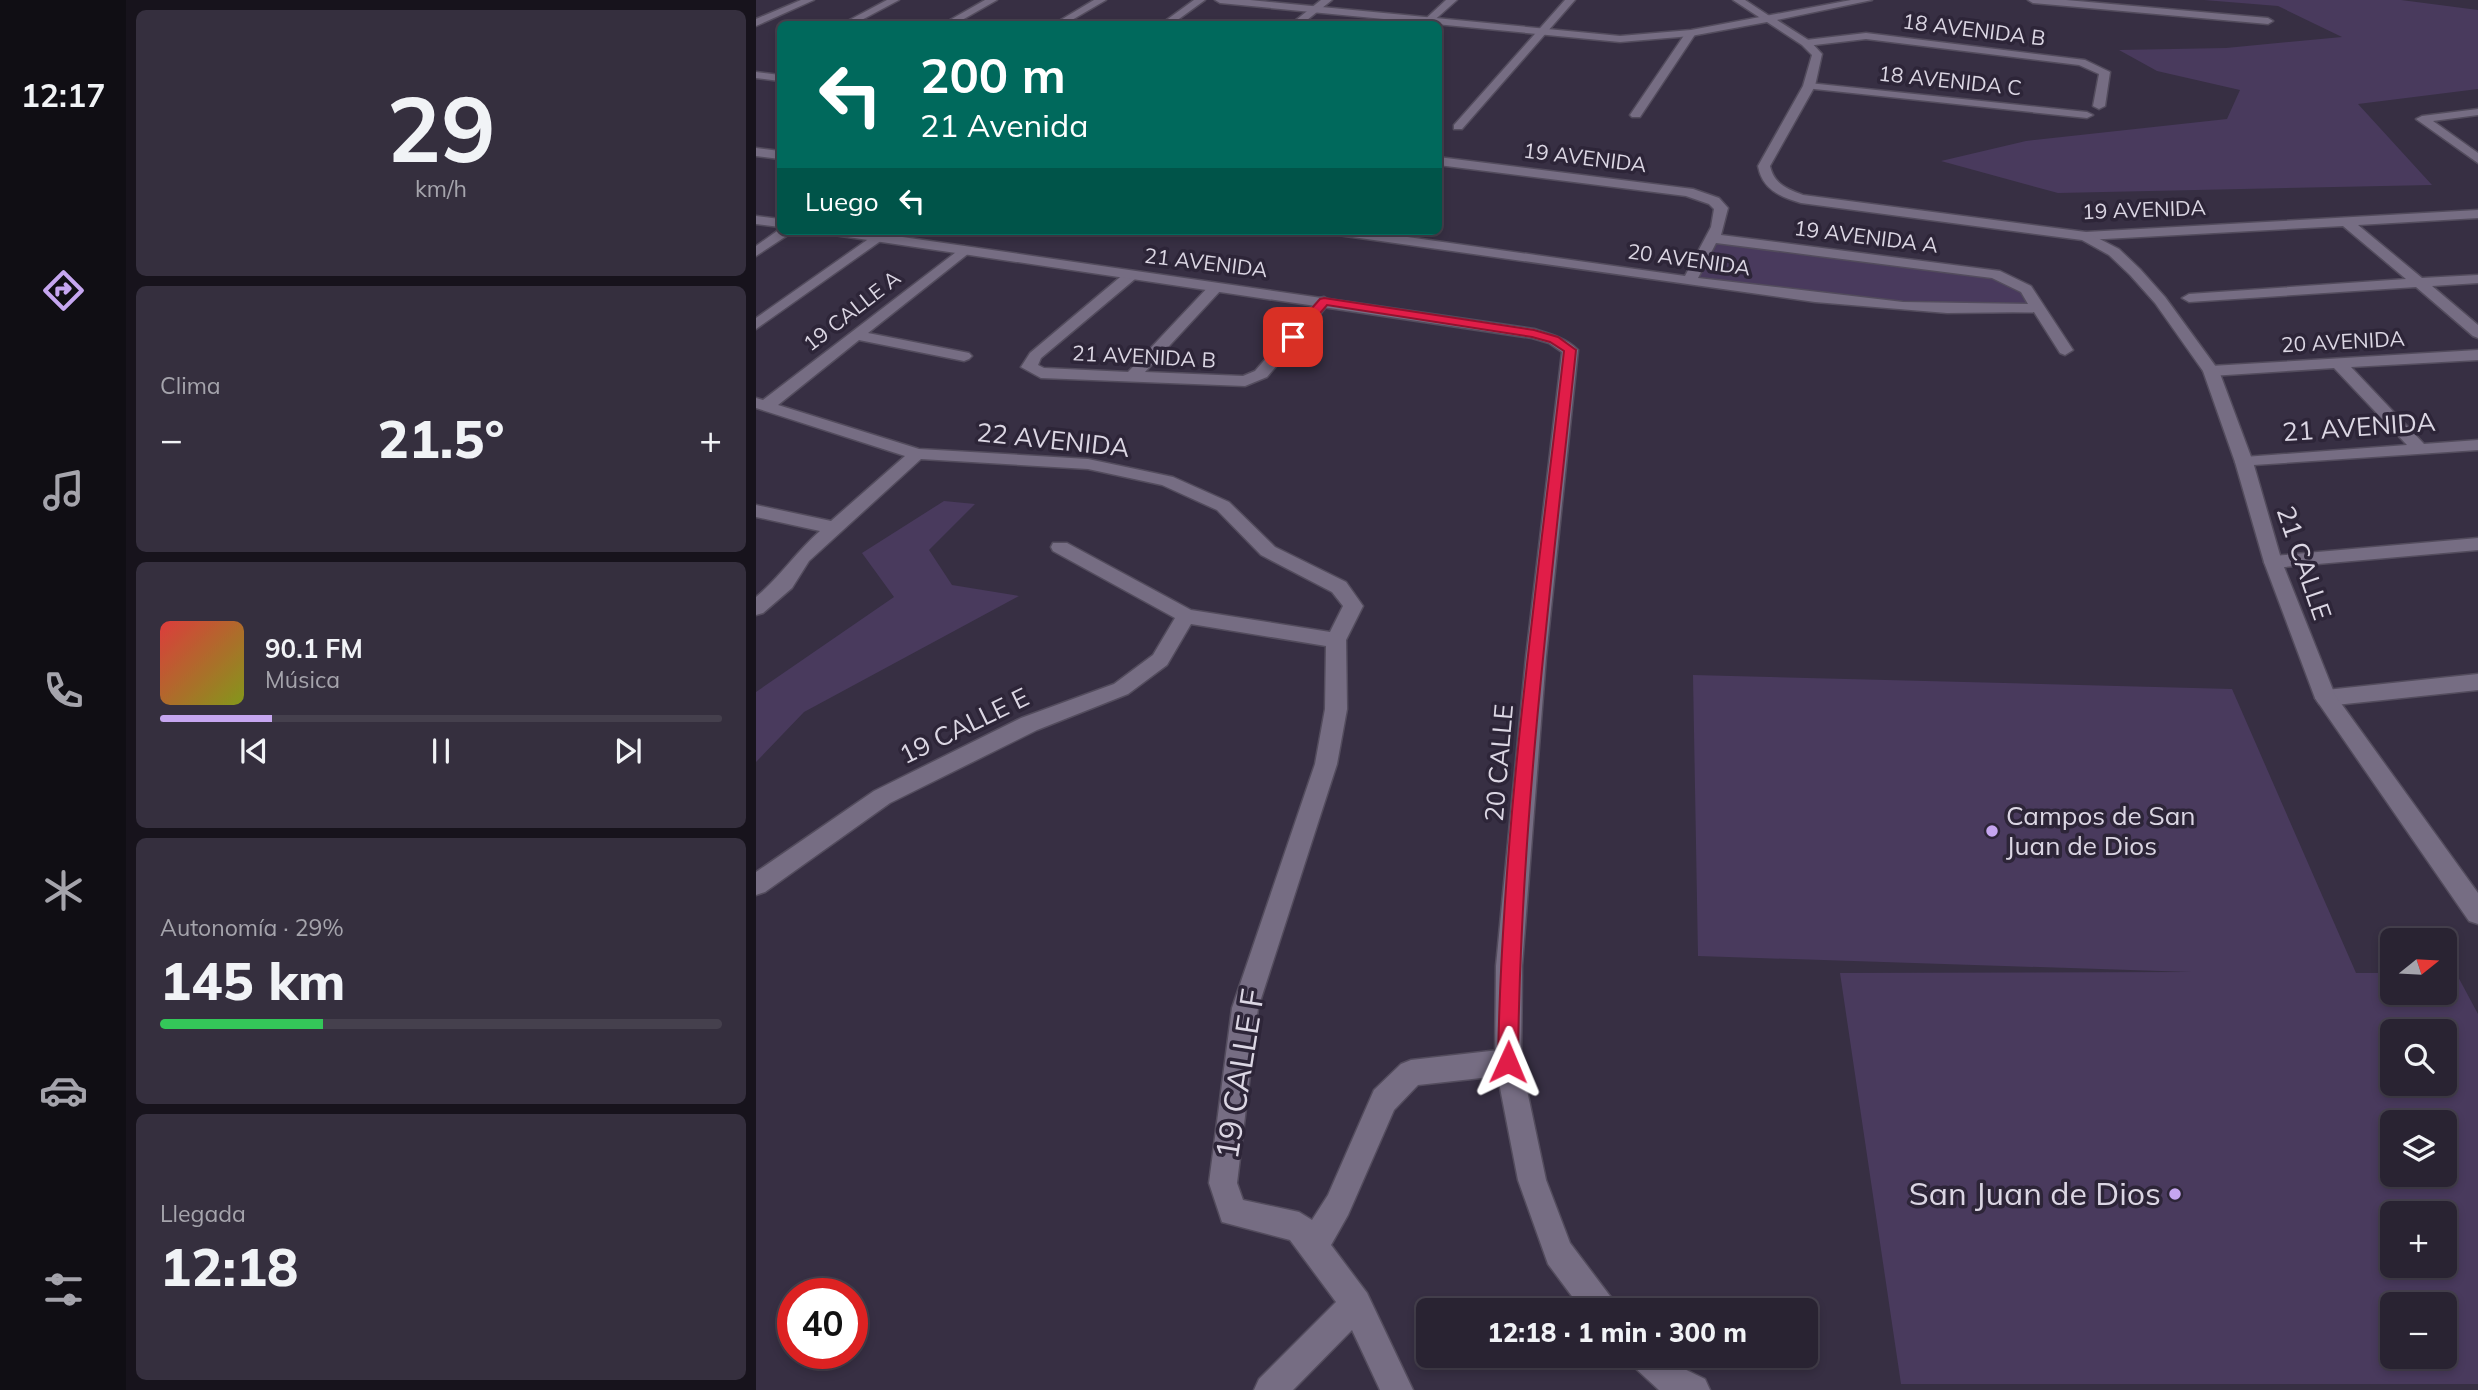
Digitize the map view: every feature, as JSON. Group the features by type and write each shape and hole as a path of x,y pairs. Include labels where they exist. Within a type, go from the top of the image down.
{"street":[{"path":"756,23 809,0"},
{"path":"853,21 894,0"},
{"path":"954,21 992,0"},
{"path":"1064,21 1101,0"},
{"path":"1170,21 1200,0"},
{"path":"1220,0 1411,21"},
{"path":"1300,21 1327,0"},
{"path":"1429,21 1452,0"},
{"path":"1458,127 1570,0"},
{"path":"1738,0 1806,43 1817,54 1809,86"},
{"path":"1442,24 1620,39 1691,33 1867,0"},
{"path":"2033,0 2268,21"},
{"path":"1636,116 1691,33"},
{"name":"18 AVENIDA B","path":"1806,43 1866,36 2081,62 2105,72 2099,106"},
{"path":"756,75 777,78"},
{"name":"18 AVENIDA C","path":"1809,86 2087,115"},
{"name":"19 AVENIDA","path":"1809,86 1764,166 1765,175 1774,187 1801,199 2086,236 2478,214"},
{"path":"2478,113 2422,118 2478,159"},
{"path":"756,152 777,155"},
{"name":"19 AVENIDA","path":"1442,161 1688,192 1714,201 1721,208 1713,238"},
{"path":"756,220 777,223"},
{"path":"2347,222 2478,334"},
{"path":"756,252 781,235"},
{"name":"21 AVENIDA","path":"863,235 1534,334 1554,340 1570,350"},
{"name":"20 AVENIDA","path":"1364,235 1792,297 1901,308 1979,311 2036,308"},
{"name":"21 CALLE","path":"2086,236 2114,252 2135,272 2160,300 2211,371 2244,462 2273,562 2326,698 2478,913"},
{"path":"756,325 877,237"},
{"path":"1689,281 1713,238"},
{"name":"19 AVENIDA A","path":"1713,238 1976,272 2014,281 2026,289 2036,308"},
{"name":"19 CALLE A","path":"762,404 964,250"},
{"name":"21 AVENIDA B","path":"1130,276 1035,356 1029,367 1041,373 1245,381 1261,374 1324,301"},
{"path":"2189,298 2478,279"},
{"path":"1131,378 1216,287"},
{"path":"2036,308 2065,349"},
{"path":"855,335 964,356"},
{"name":"20 CALLE","path":"1570,350 1536,657 1509,967 1508,1062 1532,1180 1559,1253 1592,1298"},
{"name":"20 AVENIDA","path":"2211,371 2478,355"},
{"path":"2339,364 2420,449"},
{"name":"22 AVENIDA","path":"762,404 917,454 1088,464 1167,481 1223,506 1268,551 1339,587 1353,606"},
{"name":"21 AVENIDA","path":"2244,462 2478,445"},
{"path":"756,608 785,583 802,557 917,454"},
{"path":"756,511 834,528"},
{"path":"2273,562 2478,544"},
{"path":"1060,547 1186,616 1336,640"},
{"name":"19 CALLE F","path":"1353,606 1336,640 1336,709 1326,764 1245,1008 1223,1183 1231,1212 1299,1227 1356,1304 1397,1390"},
{"name":"19 CALLE E","path":"756,885 883,797 1029,724 1121,689 1160,660 1186,616"},
{"path":"2326,698 2478,682"},
{"path":"1313,1248 1338,1205 1384,1100 1411,1073 1508,1062"},
{"path":"1270,1390 1356,1304"},
{"path":"1657,1368 1665,1376 1694,1390"}],"shaded area":[{"path":"2204,0 2401,0 2478,10 2478,89 2358,104 2432,185 2058,193 1941,161 2026,141 2227,119 2240,90 2157,71 2119,50 2226,48 2342,37 2278,6"},
{"path":"1713,238 2014,281 2036,308 1979,311 1689,281"},
{"path":"944,501 975,504 929,550 952,585 1019,596 804,712 756,762 756,692 894,597 862,553"},
{"path":"1693,675 2232,689 2356,973 2380,973 2380,1005 2457,1005 2457,975 2478,1014 2478,1384 1901,1384 1840,973 2191,972 1698,956"}],"place":[{"name":"Campos de San Juan de Dios","path":"1992,831"},
{"name":"San Juan de Dios","path":"2175,1194"}],"route":[{"path":"1293,337 1324,301 1534,334 1554,340 1570,350 1536,657 1509,967 1508,1062"}]}
